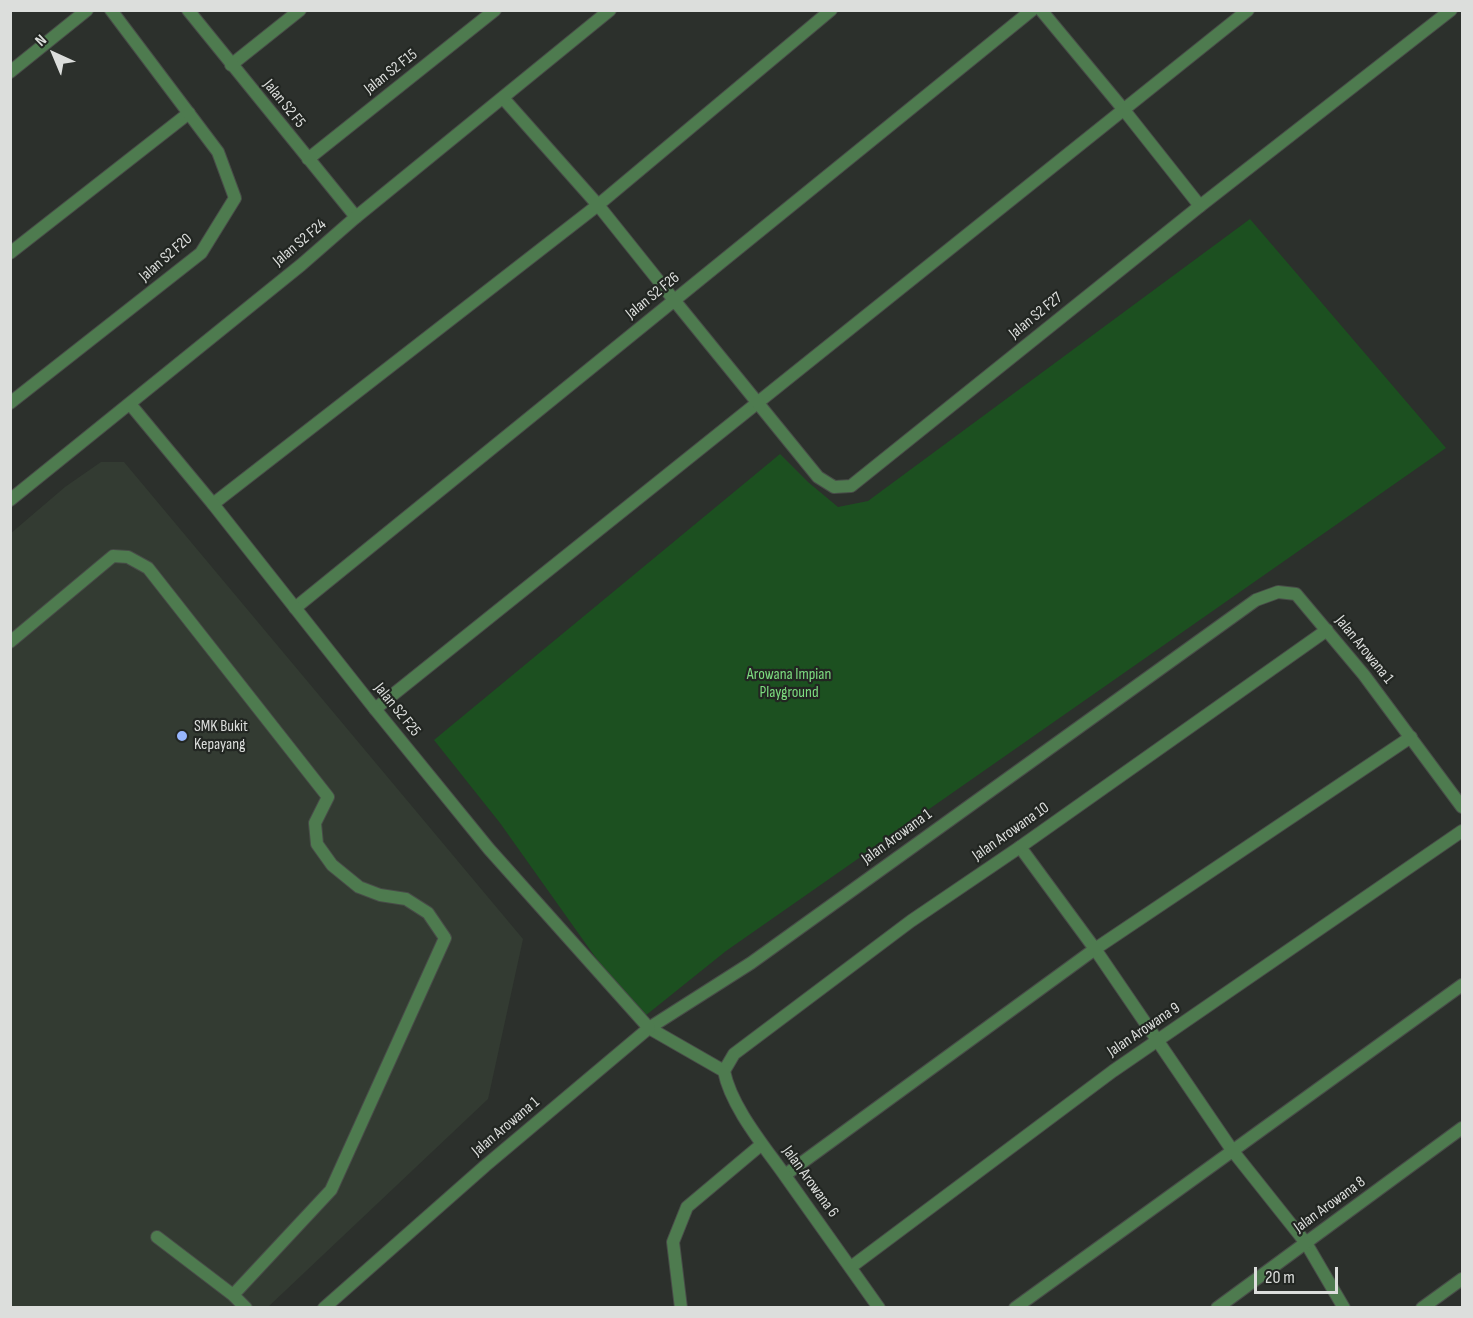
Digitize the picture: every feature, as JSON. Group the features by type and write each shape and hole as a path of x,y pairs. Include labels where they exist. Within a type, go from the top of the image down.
{"street":[{"path":"10,72 87,10"},
{"name":"Jalan S2 F20","path":"10,403 201,253 236,198 218,152 111,10"},
{"name":"Jalan S2 F5","path":"188,10 356,217"},
{"path":"231,65 300,10"},
{"name":"Jalan S2 F15","path":"308,159 495,10"},
{"name":"Jalan S2 F24","path":"10,500 301,265 356,217 610,10"},
{"path":"213,504 598,205 831,10"},
{"name":"Jalan S2 F26","path":"295,608 1032,10"},
{"path":"1041,10 1200,206"},
{"path":"375,709 1248,10"},
{"name":"Jalan S2 F27","path":"503,98 598,205 818,477 834,487 851,486 1200,206 1451,10"},
{"path":"10,254 189,113"},
{"name":"Jalan S2 F25","path":"130,404 213,504 489,849 649,1029 724,1071"},
{"path":"10,642 113,556 128,557 148,568 328,797 315,823 317,844 332,866 358,887 380,895 406,900 428,913 445,938 331,1190 233,1295"},
{"name":"Jalan Arowana 1","path":"324,1308 485,1166 649,1029 751,963 1256,600 1278,592 1296,594 1364,675 1462,807"},
{"name":"Jalan Arowana 10","path":"724,1071 734,1054 911,921 1328,630"},
{"path":"785,1175 1095,949 1411,737"},
{"name":"Jalan Arowana 9","path":"851,1268 1104,1078 1462,831"},
{"path":"1020,847 1095,949 1232,1150 1305,1243 1344,1308"},
{"path":"1015,1308 1462,985"},
{"name":"Jalan Arowana 6","path":"724,1071 726,1082 737,1104 762,1144 879,1308"},
{"name":"Jalan Arowana 8","path":"1217,1308 1462,1128"},
{"path":"681,1308 673,1242 687,1208 762,1144"},
{"path":"157,1237 233,1295 246,1308"},
{"path":"1422,1308 1462,1279"}],"shaded area":[{"name":"SMK Bukit Kepayang","path":"101,462 124,462 523,939 488,1099 268,1307 11,1307 10,534 65,487"}],"green space":[{"name":"Arowana Impian Playground","path":"1250,219 1446,448 726,951 640,1020 500,823 434,740 780,454 838,507 868,501"}],"place":[{"name":"SMK Bukit Kepayang","path":"182,736"}]}
